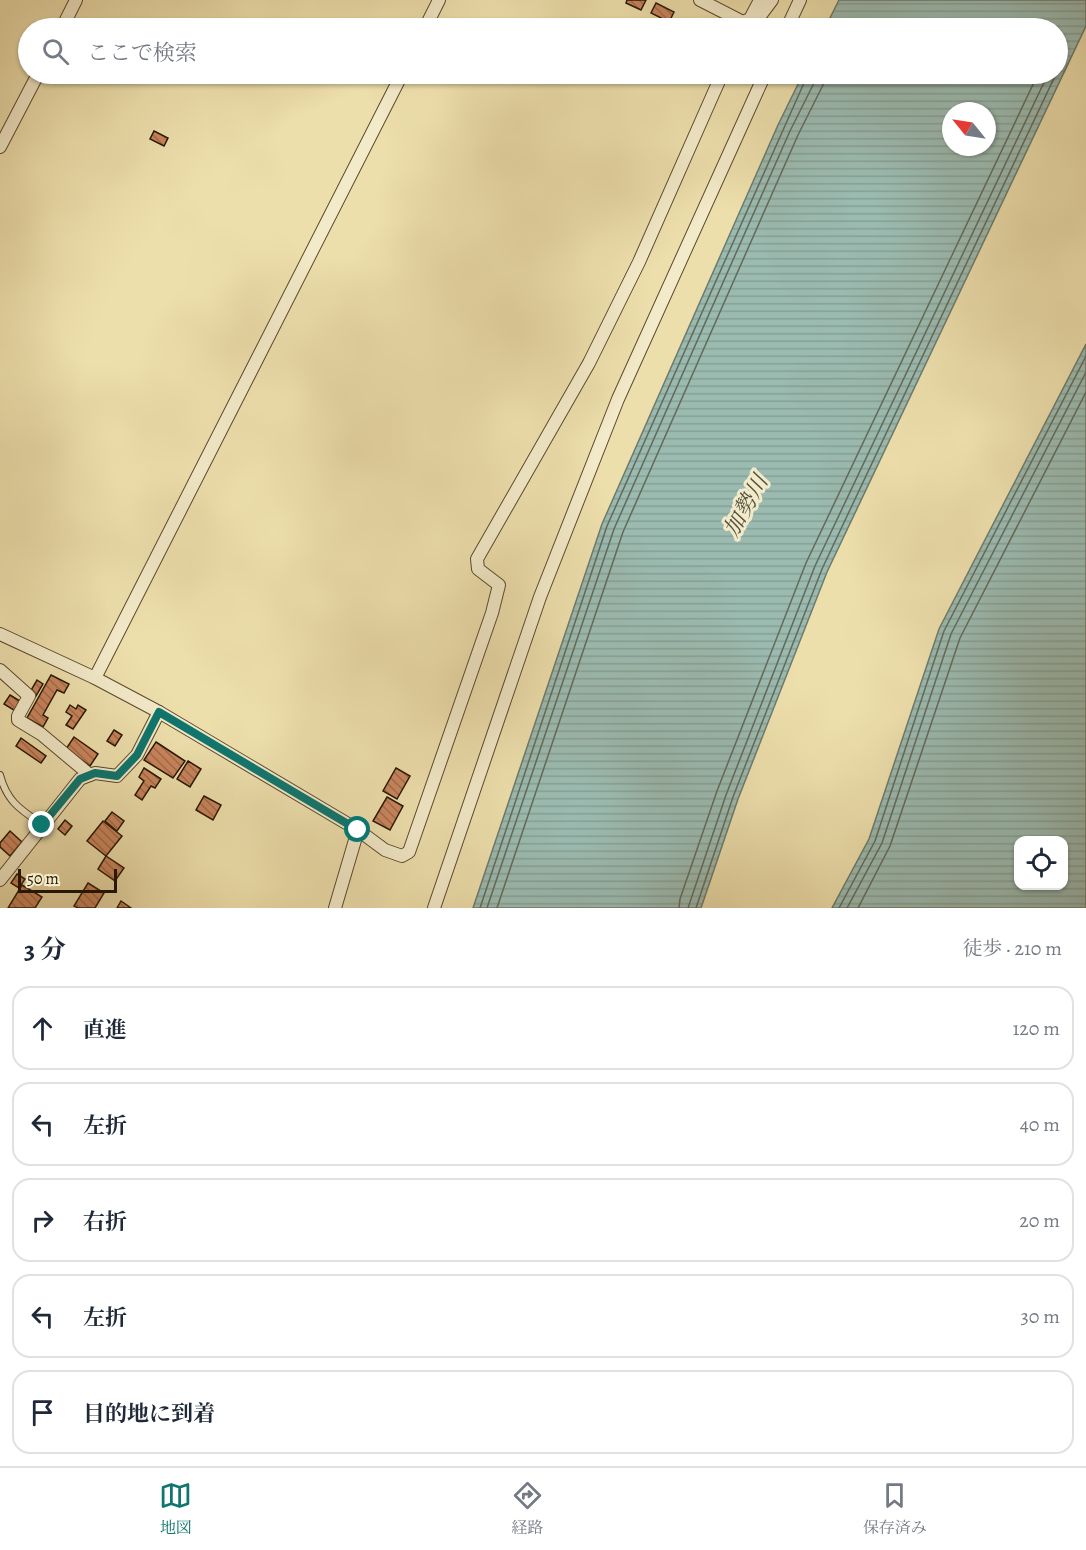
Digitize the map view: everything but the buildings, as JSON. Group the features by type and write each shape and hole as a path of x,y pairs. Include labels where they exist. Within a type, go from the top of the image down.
{"street":[{"path":"67,18 76,0"},
{"path":"430,18 439,0"},
{"path":"700,0 735,18"},
{"path":"748,18 760,0"},
{"path":"756,18 760,16 772,0"},
{"path":"792,18 800,0"},
{"path":"0,147 33,84"},
{"path":"94,678 397,84"},
{"path":"0,634 94,678 159,712 358,830 385,850 402,856 409,852 500,585 478,569 477,559 594,352 639,262 718,84"},
{"path":"434,908 544,586 618,399 760,84"},
{"path":"0,670 29,696 18,720 41,734 90,775"},
{"path":"0,880 80,779 95,773 117,776 137,755 159,712"},
{"path":"335,908 358,830"}],"lane":[{"path":"0,775 9,798 20,810 42,825"}],"water":[{"path":"839,0 1086,0 1086,26 1068,64 1068,18 830,18"},
{"name":"加勢川","path":"798,84 1058,84 827,572 738,799 701,908 473,908 602,524"},
{"path":"1086,344 1086,908 832,908 869,839 939,629"}],"route":[{"path":"42,825 80,779 95,773 117,776 137,755 159,712 358,830"}]}
